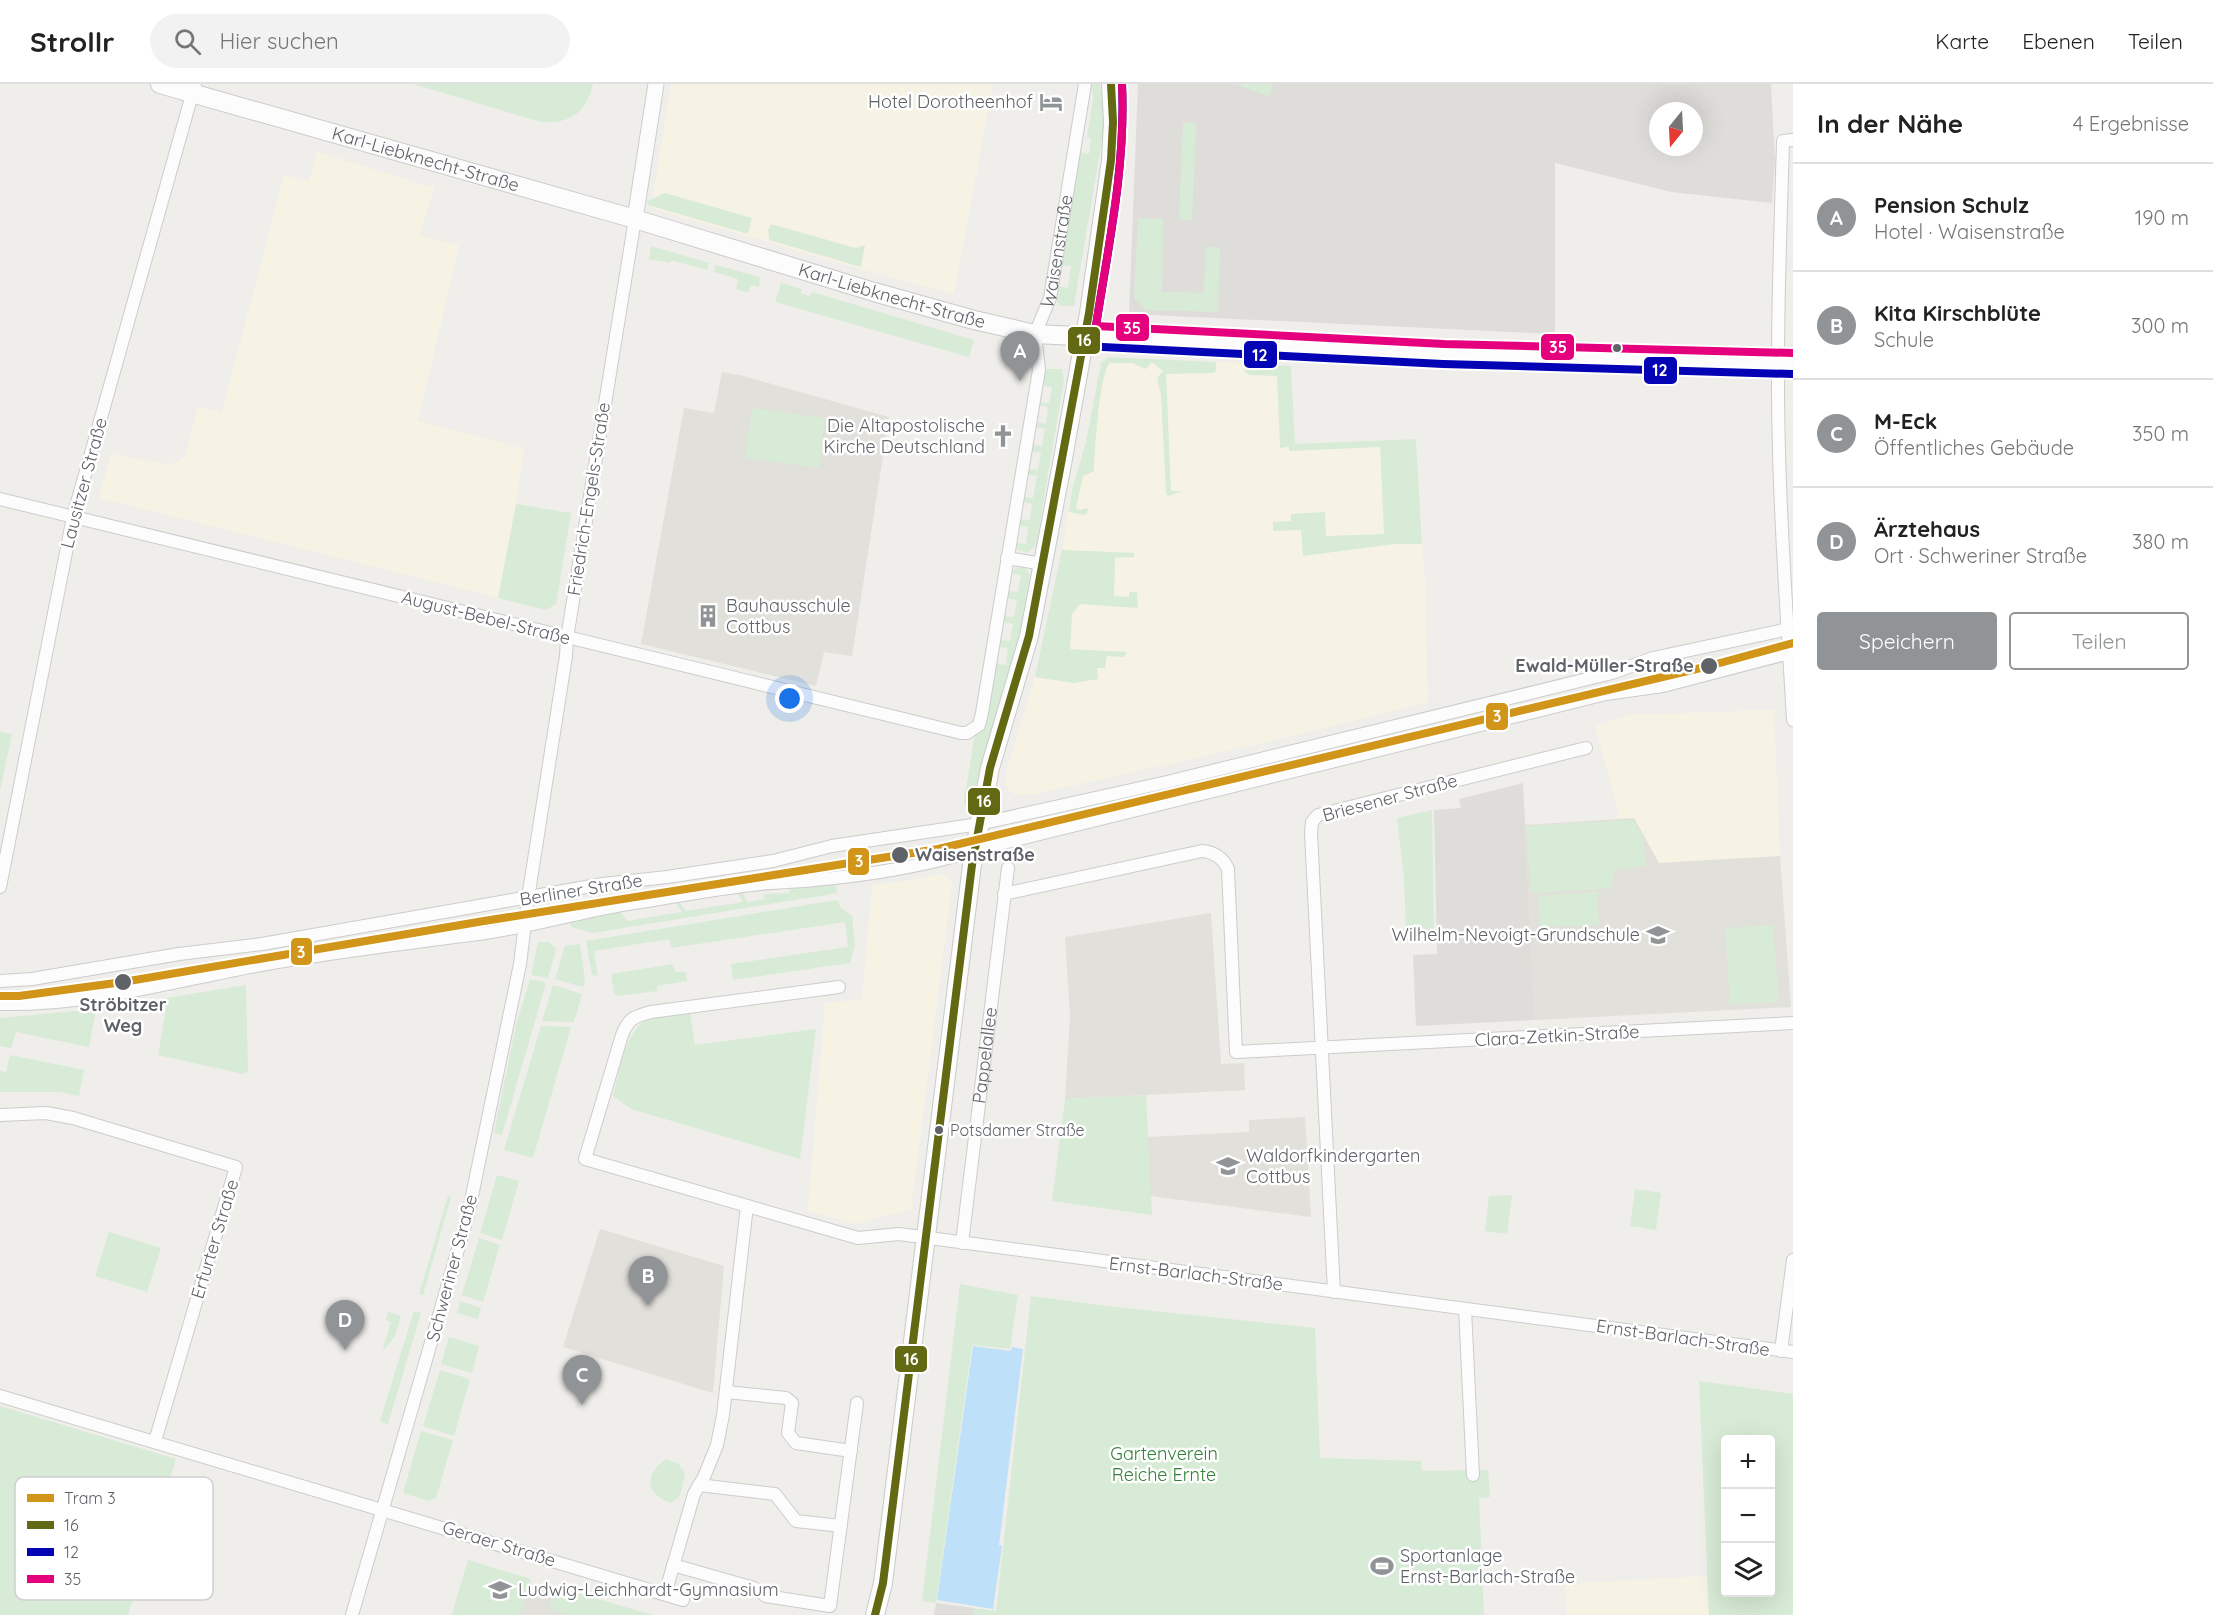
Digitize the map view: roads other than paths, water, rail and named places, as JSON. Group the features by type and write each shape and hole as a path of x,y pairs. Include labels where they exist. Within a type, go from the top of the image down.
{"main road":[{"name":"Karl-Liebknecht-Straße","path":"160,84 194,88 874,292 974,320 1035,334 1454,354 1786,363"},
{"path":"977,838 990,768 1029,636 1084,336 1110,160 1113,122 1111,84"},
{"name":"Pappelallee","path":"874,1615 883,1583 977,838"},
{"name":"Pappelallee","path":"883,1583 886,1615"}],"street":[{"name":"Friedrich-Engels-Straße","path":"526,920 567,638 656,84"},
{"name":"Waisenstraße","path":"973,730 979,724 982,712 1039,370 1035,334 1050,298 1085,84"},
{"name":"Lausitzer Straße","path":"0,887 73,517 194,88"},
{"path":"1788,140 1779,279 1786,363 1779,453 1793,720"},
{"name":"August-Bebel-Straße","path":"0,499 961,733 973,730"},
{"path":"1007,558 1042,564"},
{"name":"Berliner Straße","path":"0,1004 51,1003 183,982 254,966 526,920 738,887 837,878 939,862 977,838 1167,782 1612,674 1653,658 1790,629"},
{"name":"Berliner Straße","path":"0,981 32,979 179,954 262,944 528,894 773,861 832,846 977,838 1606,694 1663,686 1790,650"},
{"name":"Briesener Straße","path":"1334,1292 1311,833 1315,818 1586,748"},
{"path":"1004,894 1202,851 1215,855 1221,858 1228,869 1236,1052 1321,1049"},
{"name":"Pappelallee","path":"962,1243 1008,868"},
{"name":"Schweriner Straße","path":"352,1615 468,1215 520,964 526,920"},
{"path":"839,987 634,1016 622,1035 585,1159 858,1238 899,1234 927,1238"},
{"name":"Clara-Zetkin-Straße","path":"1321,1049 1793,1023"},
{"name":"Erfurter Straße","path":"0,1115 46,1113 73,1118 236,1167 155,1441"},
{"path":"665,1594 694,1494 717,1445 726,1392 747,1206"},
{"name":"Ernst-Barlach-Straße","path":"927,1238 1787,1352"},
{"path":"1787,1352 1793,1260"},
{"path":"1465,1309 1473,1475"},
{"path":"726,1392 786,1398 792,1403 788,1433 796,1443 851,1451"},
{"path":"0,1396 383,1510"},
{"path":"674,1565 754,1588 766,1596 830,1606 857,1403"},
{"path":"699,1485 776,1494 796,1521 841,1526"},
{"name":"Geraer Straße","path":"383,1510 683,1600"}],"water":[{"path":"973,1346 1011,1351 1012,1347 1023,1349 993,1609 937,1600"}],"tram line":[{"name":"3","path":"0,996 19,996 123,982 484,921 938,849 1709,666 1793,643"},
{"path":"1113,802 1143,801"}],"place":[{"name":"Hotel Dorotheenhof","path":"1051,102"},
{"name":"Pension Schulz","path":"1020,381"},
{"name":"Die Altapostolische Kirche Deutschland","path":"1003,436"},
{"name":"Bauhausschule Cottbus","path":"708,616"},
{"name":"Ewald-Müller-Straße","path":"1709,666"},
{"name":"Waisenstraße","path":"900,855"},
{"name":"Wilhelm-Nevoigt-Grundschule","path":"1658,935"},
{"name":"Ströbitzer Weg","path":"123,982"},
{"name":"Potsdamer Straße","path":"939,1130"},
{"name":"Waldorfkindergarten Cottbus","path":"1228,1166"},
{"name":"Kita Kirschblüte","path":"648,1306"},
{"name":"Ärztehaus","path":"345,1350"},
{"name":"M-Eck","path":"582,1405"},
{"name":"Sportanlage Ernst-Barlach-Straße","path":"1382,1566"},
{"name":"Ludwig-Leichhardt-Gymnasium","path":"500,1590"}],"park label":[{"name":"Gartenverein Reiche Ernte","path":"1164,1464"}]}
